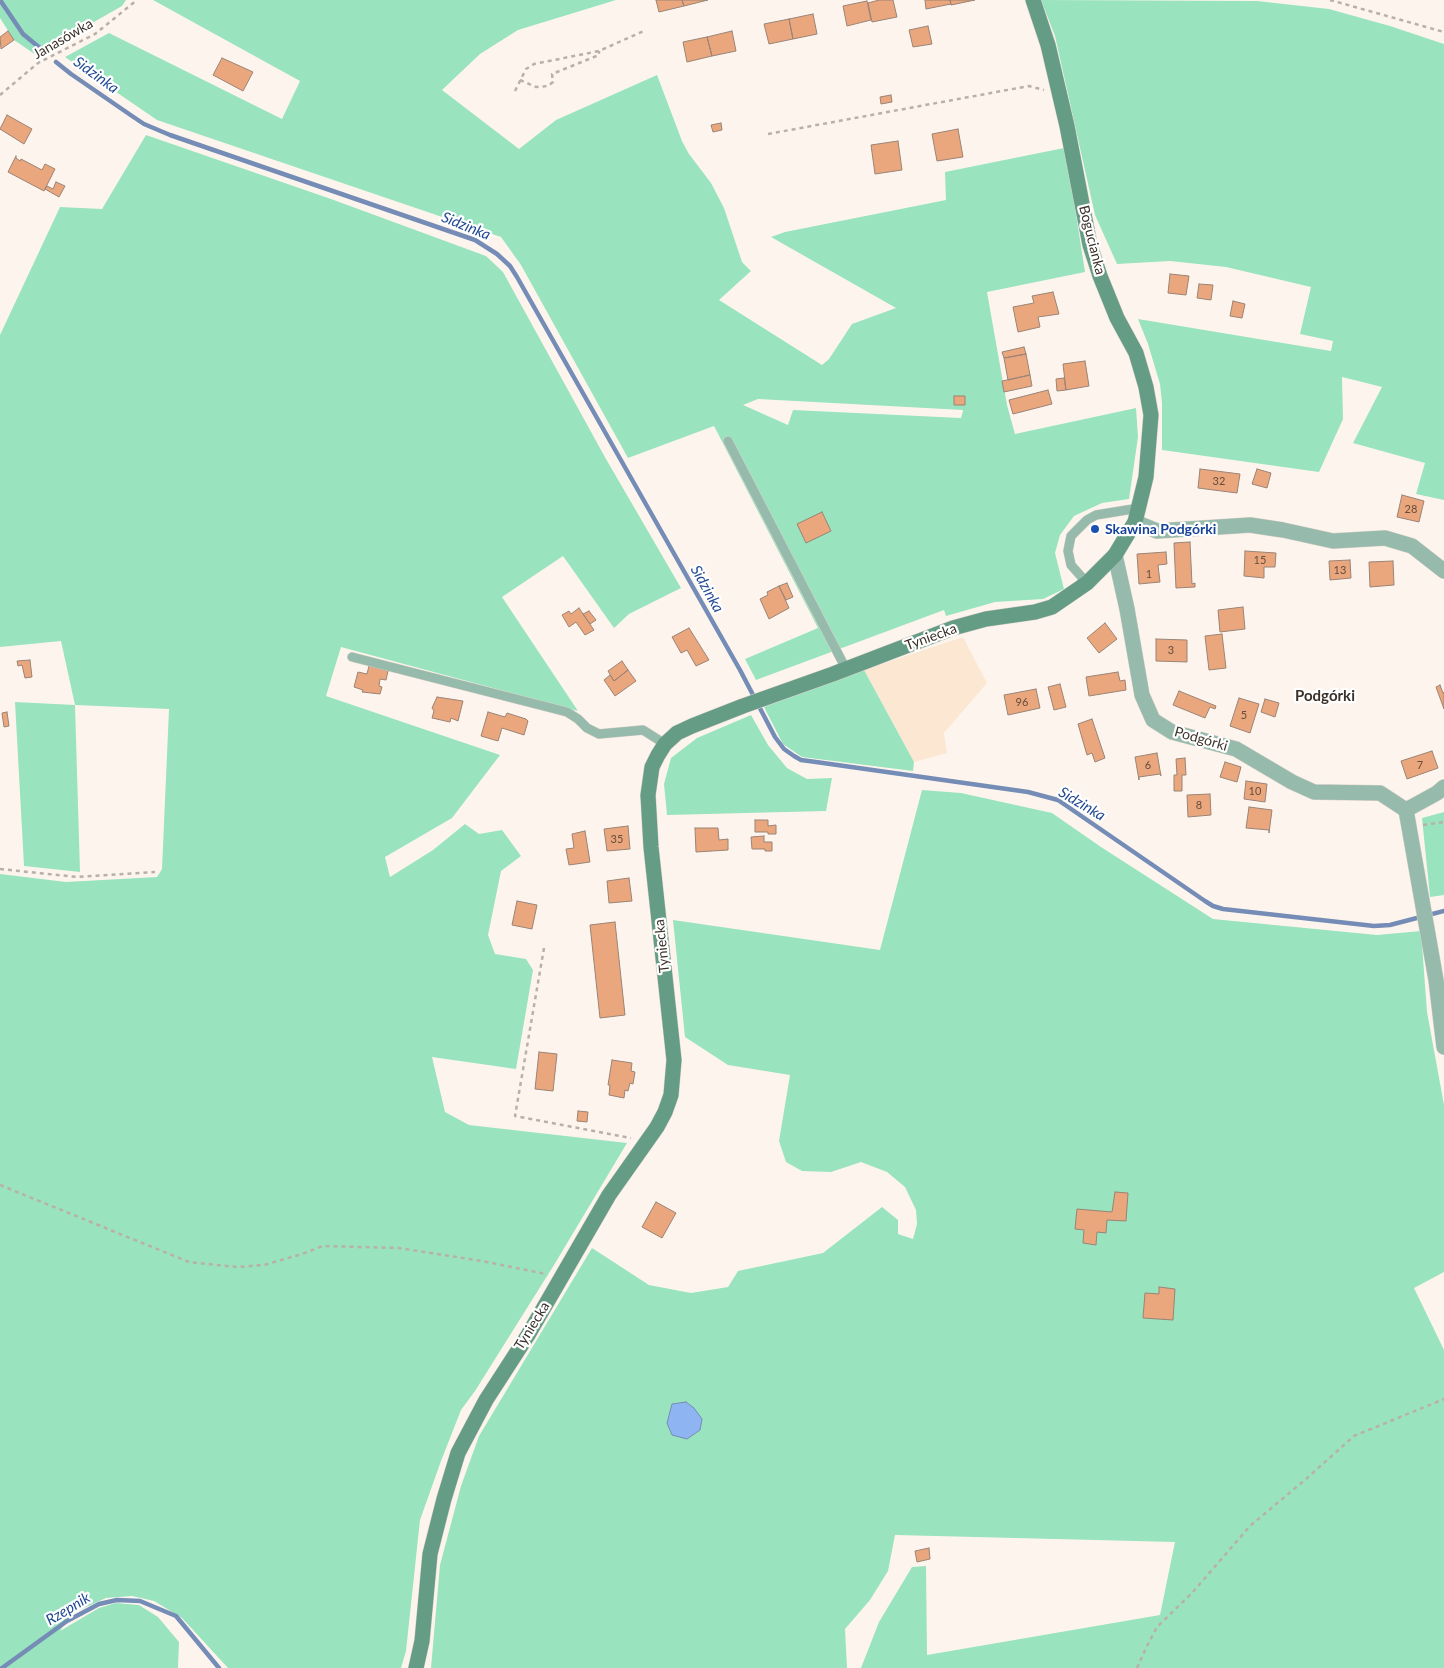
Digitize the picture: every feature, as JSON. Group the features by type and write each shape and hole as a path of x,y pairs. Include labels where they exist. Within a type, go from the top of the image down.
{"street":[{"name":"Bogucianka","path":"1033,0 1048,45 1090,245 1117,318 1136,353 1146,387 1151,415 1146,477"},
{"name":"Tyniecka","path":"416,1668 422,1641 430,1554 458,1453 486,1400 528,1335 609,1195 665,1112 671,1094 674,1060 651,847 648,795 652,767 665,744 677,733 692,726 953,628 986,619 1036,612 1052,607 1087,584 1115,555 1135,522 1146,477"},
{"path":"1135,522 1157,531 1250,525 1333,541 1385,538 1412,546 1444,571"},
{"name":"Podgórki","path":"1115,555 1127,609 1142,695 1153,720 1172,732 1236,749 1292,782 1314,792 1380,792 1406,810"},
{"path":"1444,787 1437,793 1406,810 1436,980 1444,1047"}],"lane":[{"path":"728,441 846,669"},
{"path":"1087,584 1071,565 1068,551 1071,536 1087,520 1096,515 1139,508"},
{"path":"352,657 567,712 587,728 599,734 643,730 665,744"}],"path":[{"name":"Janasówka","path":"0,95 38,63 95,34 137,0"},
{"path":"1330,0 1444,32"},
{"path":"515,91 526,69 534,64 600,51 646,30"},
{"path":"520,80 536,87 548,86 553,82 552,74 599,55 600,51"},
{"path":"768,134 1029,86 1059,93"},
{"path":"1422,825 1444,822"},
{"path":"0,869 77,877 155,872"},
{"path":"544,948 515,1116 646,1141"},
{"path":"0,1186 189,1262 237,1267 264,1265 324,1246 399,1248 528,1269 562,1278"},
{"path":"1137,1668 1157,1627 1192,1593 1250,1526 1354,1436 1444,1399"}],"shaded area":[{"path":"963,637 987,683 944,733 947,753 914,762 864,670"}],"green space":[{"path":"0,0 126,0 122,6 36,55 14,40 0,18"},
{"path":"153,0 616,0 518,30 480,54 442,90 519,149 556,120 657,75 682,141 689,154 711,183 724,208 742,262 751,271 719,300 822,365 829,359 852,324 896,308 771,237 785,232 946,200 945,172 1064,148 1085,272 987,292 1007,405 1015,434 1136,408 1138,437 1129,499 1102,503 1074,516 1060,535 1055,553 1064,589 1043,599 995,602 946,616 944,610 756,680 745,659 818,628 714,426 628,458 521,265 501,237 157,120 65,57 109,33 282,119 300,81","holes":["758,399 963,410 961,418 793,410 788,425 743,405"]},
{"path":"1041,0 1257,1 1329,9 1444,44 1444,500 1416,494 1425,463 1353,443 1382,387 1342,377 1343,419 1319,472 1162,450 1160,384 1138,319 1331,351 1333,341 1300,334 1311,287 1226,267 1170,261 1117,264 1095,215 1055,36"},
{"path":"146,135 331,199 486,256 503,272 606,459 681,588 629,614 614,628 563,556 502,597 578,711 341,647 326,696 500,755 452,818 385,857 390,877 433,850 465,824 479,834 502,830 521,856 501,871 488,935 495,954 526,959 533,970 516,1069 432,1057 445,1112 469,1125 627,1143 554,1265 475,1391 461,1410 420,1520 406,1651 401,1668 228,1668 182,1618 154,1601 132,1596 106,1598 71,1614 60,1631 99,1608 116,1603 139,1605 158,1617 179,1642 178,1668 0,1668 0,874 66,882 157,877 162,869 169,709 75,705 61,641 0,647 0,335 60,207 102,209"},
{"path":"864,670 914,762 913,771 802,757 783,744 764,707"},
{"path":"15,702 75,705 80,872 24,866"},
{"path":"751,715 768,745 787,768 807,779 832,778 826,811 667,815 664,784 671,758 697,738"},
{"path":"922,790 961,793 1052,813 1213,919 1377,935 1421,931 1427,1012 1444,1105 1444,1272 1414,1288 1444,1350 1444,1668 861,1668 879,1622 912,1567 926,1566 927,1655 1160,1615 1175,1542 895,1535 888,1571 870,1600 845,1629 847,1668 431,1668 440,1565 461,1486 479,1436 592,1248 649,1285 691,1293 728,1287 738,1271 823,1253 882,1207 898,1220 898,1234 913,1239 917,1224 916,1210 905,1187 887,1172 861,1162 831,1172 802,1171 786,1162 779,1141 790,1075 728,1065 685,1037 673,920 880,950"},
{"path":"1444,812 1444,895 1430,897 1422,818"}],"water":[{"path":"686,1402 694,1408 702,1419 700,1430 687,1439 672,1435 667,1423 672,1404"}],"building":[{"path":"656,0 682,0 684,6 659,12"},
{"path":"682,0 708,0 684,6"},
{"path":"879,0 893,0 897,17 872,22 868,3"},
{"path":"925,0 950,0 951,4 926,9"},
{"path":"950,0 975,0 951,5"},
{"path":"867,1 871,20 847,26 843,6"},
{"path":"813,14 817,34 793,39 789,19"},
{"path":"789,19 793,39 769,44 764,24"},
{"path":"928,26 932,44 913,47 909,30"},
{"path":"8,31 14,40 1,49 0,37"},
{"path":"732,31 736,51 712,56 707,37"},
{"path":"707,37 712,56 687,62 683,42"},
{"path":"222,58 253,72 243,91 213,75"},
{"path":"891,95 892,102 881,104 880,97"},
{"path":"7,115 32,129 24,144 0,129"},
{"path":"721,123 722,130 713,132 711,125"},
{"path":"958,129 963,157 937,161 932,134"},
{"path":"898,141 902,170 875,174 871,145"},
{"path":"16,156 20,161 21,159 42,170 45,164 55,169 44,191 8,172"},
{"path":"56,182 65,186 59,197 45,189 47,186 53,189"},
{"path":"1170,274 1189,276 1186,295 1168,293"},
{"path":"1199,284 1213,285 1211,300 1197,298"},
{"path":"1053,292 1059,314 1038,317 1040,327 1018,332 1013,307 1034,303 1032,296"},
{"path":"1233,301 1245,304 1242,318 1230,316"},
{"path":"1024,347 1026,354 1004,358 1002,352"},
{"path":"1026,354 1030,375 1008,380 1004,358"},
{"path":"1085,361 1089,386 1066,390 1063,364"},
{"path":"1030,375 1032,386 1004,392 1002,381"},
{"path":"1064,378 1066,390 1057,391 1056,379"},
{"path":"1048,390 1052,404 1013,414 1009,400"},
{"path":"954,396 965,396 965,405 954,405"},
{"path":"1200,469 1240,474 1237,493 1198,488"},
{"path":"1257,469 1271,473 1267,488 1252,484"},
{"path":"1402,495 1424,501 1419,522 1397,517"},
{"path":"822,512 831,531 806,543 797,524"},
{"path":"1190,542 1192,584 1195,583 1195,587 1176,588 1174,543"},
{"path":"1245,551 1276,553 1275,567 1264,567 1264,578 1244,576"},
{"path":"1166,552 1167,564 1158,565 1160,582 1139,584 1137,554"},
{"path":"1350,560 1351,578 1330,580 1329,561"},
{"path":"1393,561 1394,585 1370,587 1369,562"},
{"path":"787,583 793,597 786,600 779,586"},
{"path":"779,586 789,608 769,619 760,599 768,595 767,592"},
{"path":"1243,607 1245,629 1220,632 1218,610"},
{"path":"579,608 594,630 585,635 576,622 569,627 562,615 569,611 571,614"},
{"path":"589,611 596,620 590,624 583,614"},
{"path":"1105,623 1117,639 1099,653 1087,638"},
{"path":"689,628 709,660 696,666 687,650 681,653 672,637"},
{"path":"1222,634 1226,668 1209,670 1205,636"},
{"path":"1156,639 1187,640 1187,662 1156,661"},
{"path":"30,660 32,677 25,678 22,665 18,666 17,661"},
{"path":"622,661 628,670 614,681 608,671"},
{"path":"369,666 388,671 386,680 380,679 379,686 382,687 380,694 362,692 363,690 354,687 358,672 367,674"},
{"path":"628,670 636,681 615,696 604,680 610,675 614,681"},
{"path":"1118,672 1120,681 1125,680 1126,690 1089,696 1086,677"},
{"path":"1060,684 1066,707 1054,710 1048,687"},
{"path":"1440,685 1444,692 1444,709 1436,687"},
{"path":"1036,689 1040,708 1008,715 1004,695"},
{"path":"1179,691 1216,706 1215,709 1210,707 1205,718 1173,705"},
{"path":"437,697 463,701 458,721 451,718 450,722 432,718 434,711 432,708"},
{"path":"1239,698 1259,704 1250,733 1230,726"},
{"path":"1265,699 1279,703 1275,717 1261,712"},
{"path":"7,712 9,726 4,727 2,713"},
{"path":"488,712 505,717 507,713 526,719 528,721 524,735 502,728 498,741 481,736"},
{"path":"1092,719 1105,758 1095,762 1092,753 1087,755 1078,724"},
{"path":"1432,751 1438,768 1407,779 1401,761"},
{"path":"1157,753 1161,776 1160,774 1139,777 1139,780 1135,757"},
{"path":"1185,758 1186,775 1182,775 1182,791 1174,791 1174,775 1177,775 1176,759"},
{"path":"1225,762 1241,767 1237,782 1220,777"},
{"path":"1246,781 1267,784 1265,802 1244,799"},
{"path":"1210,794 1211,815 1188,817 1187,795"},
{"path":"1249,807 1272,810 1269,833 1269,830 1246,828"},
{"path":"755,820 768,820 768,826 776,825 776,834 755,832"},
{"path":"628,826 630,849 607,851 604,829"},
{"path":"695,828 718,828 719,840 728,839 728,850 696,852"},
{"path":"585,831 590,862 569,865 566,849 574,848 572,834"},
{"path":"764,836 764,842 772,842 772,851 752,849 751,837"},
{"path":"629,878 632,901 609,903 607,881"},
{"path":"517,901 537,905 532,929 512,925"},
{"path":"615,922 625,1015 600,1018 590,925"},
{"path":"539,1052 557,1054 553,1091 535,1089"},
{"path":"612,1060 632,1063 631,1071 635,1072 633,1084 630,1083 628,1091 625,1090 624,1098 609,1095 610,1085 608,1085"},
{"path":"578,1111 588,1112 587,1122 577,1121"},
{"path":"1115,1192 1128,1193 1126,1221 1107,1220 1106,1233 1097,1232 1096,1245 1083,1243 1084,1230 1075,1229 1077,1209 1112,1212"},
{"path":"656,1202 676,1213 662,1238 642,1227"},
{"path":"1159,1287 1175,1289 1173,1320 1143,1318 1145,1293 1159,1294"},
{"path":"929,1548 930,1559 917,1562 915,1551"}],"waterway":[{"name":"Sidzinka","path":"0,0 23,34 46,53"},
{"name":"Sidzinka","path":"56,62 144,124 170,135 475,240 497,254 510,266 740,670 775,737 784,749 794,756 801,760 1028,792 1058,800 1205,901 1223,909 1374,926 1390,925 1444,911"},
{"name":"Rzepnik","path":"2,1668 67,1621 99,1604 117,1600 140,1601 176,1616 219,1668"}],"place":[{"name":"Skawina Podgórki","path":"1095,529"}],"district":[{"name":"Podgórki","path":"1325,696"}]}
